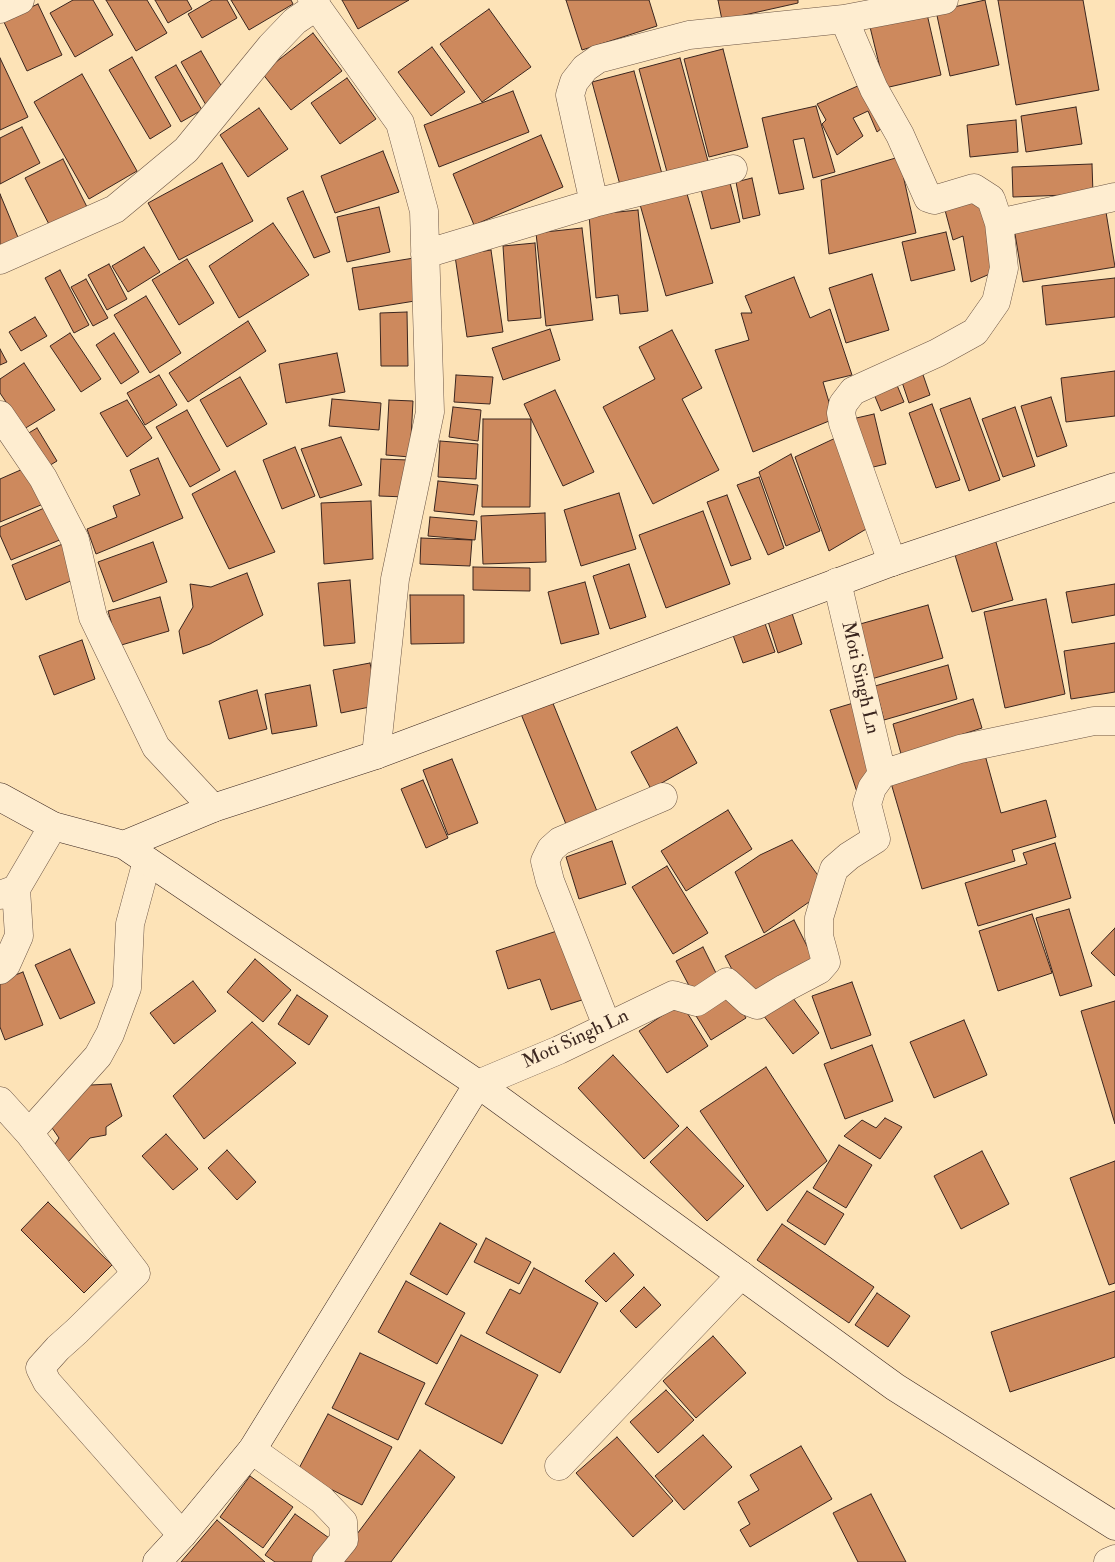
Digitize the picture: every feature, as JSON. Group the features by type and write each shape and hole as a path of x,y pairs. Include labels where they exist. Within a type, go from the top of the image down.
{"street":[{"path":"0,9 20,0"},
{"path":"594,203 570,95 574,82 585,68 598,59 689,35 844,19 944,0"},
{"path":"0,260 116,209 186,150 271,46 315,3 400,123 424,211 430,412 395,579 376,755"},
{"path":"844,19 874,89 900,135 928,198 934,200 974,188 991,199 999,222 1002,264 1004,268 996,302 975,332 937,353 853,391 843,404 841,413 843,423 892,562"},
{"path":"426,254 594,203 733,169"},
{"path":"999,222 1115,197"},
{"path":"0,416 43,478 75,540 93,616 156,747 213,808"},
{"path":"124,845 213,808 376,755 892,562 1115,487"},
{"name":"Moti Singh Ln","path":"478,1084 559,1050 673,995 697,1002 727,982 749,1002 757,1005 819,970 826,962 819,936 819,918 834,869 849,856 876,839 867,804 872,788 882,774 837,582"},
{"path":"882,774 960,749 1094,721 1115,721"},
{"path":"0,797 53,826 124,845 478,1084 895,1387 1115,1526"},
{"path":"607,1026 550,882 546,861 551,849 560,841 663,797"},
{"path":"0,970 6,965 19,936 8,892 53,826"},
{"path":"28,1133 98,1056 110,1034 127,988 130,924 147,861"},
{"path":"157,1562 182,1535 252,1450 478,1084"},
{"path":"0,1101 28,1133 136,1273 58,1348 40,1368 47,1382 182,1535"},
{"path":"559,1466 741,1275"},
{"path":"252,1450 322,1500 343,1522 344,1540 326,1562"},
{"path":"1108,1562 1115,1559"}],"building":[{"path":"73,0 93,0 113,35 75,57 50,13"},
{"path":"106,0 147,0 167,33 136,51"},
{"path":"155,0 187,0 192,9 168,23"},
{"path":"212,0 227,0 237,18 202,38 188,14"},
{"path":"231,0 291,0 293,4 249,30"},
{"path":"342,0 409,0 358,29"},
{"path":"566,0 649,0 657,26 582,50"},
{"path":"718,0 798,0 798,3 722,20"},
{"path":"985,0 999,65 950,76 936,11"},
{"path":"998,0 1083,0 1099,90 1016,105"},
{"path":"38,4 62,55 27,71 3,20"},
{"path":"489,9 531,67 482,102 440,44"},
{"path":"927,14 941,75 885,88 870,27"},
{"path":"313,33 342,71 291,110 262,73"},
{"path":"432,47 465,92 431,116 398,72"},
{"path":"723,49 748,147 709,157 684,59"},
{"path":"201,51 226,94 206,105 181,62"},
{"path":"132,57 171,126 150,139 109,70"},
{"path":"0,58 28,117 0,130"},
{"path":"680,58 708,161 667,172 639,69"},
{"path":"176,65 202,110 181,122 155,77"},
{"path":"634,71 662,174 620,185 592,82"},
{"path":"82,74 137,171 89,199 34,102"},
{"path":"347,78 376,119 340,144 311,103"},
{"path":"869,81 891,121 877,132 868,111 853,118 863,136 837,155 822,124 826,120 817,104"},
{"path":"513,91 529,132 439,167 424,125"},
{"path":"816,106 835,172 813,178 804,138 793,140 804,189 779,194 762,118"},
{"path":"1076,107 1082,144 1026,152 1021,116"},
{"path":"259,108 288,149 248,177 220,135"},
{"path":"1016,120 1018,152 970,157 967,125"},
{"path":"22,127 40,163 0,184 0,138"},
{"path":"541,135 563,187 474,225 453,174"},
{"path":"383,151 399,192 335,213 321,176"},
{"path":"899,157 916,233 829,254 821,180"},
{"path":"63,159 90,213 53,232 25,178"},
{"path":"222,163 253,221 179,260 148,203"},
{"path":"1092,164 1093,194 1013,197 1012,167"},
{"path":"728,175 740,222 711,229 699,182"},
{"path":"752,178 760,215 743,219 736,182"},
{"path":"685,187 713,283 666,296 639,201"},
{"path":"303,191 330,252 314,258 287,198"},
{"path":"0,194 22,247 0,257"},
{"path":"983,195 1004,268 971,282 963,236 953,240 942,199"},
{"path":"379,207 390,252 347,262 337,217"},
{"path":"638,210 648,311 620,314 618,295 596,298 589,215"},
{"path":"1106,212 1115,267 1023,282 1014,228"},
{"path":"273,223 309,275 239,318 209,266"},
{"path":"582,228 593,320 546,326 536,233"},
{"path":"946,232 955,270 911,281 902,242"},
{"path":"535,243 541,318 508,321 503,246"},
{"path":"144,247 160,272 128,292 112,266"},
{"path":"491,250 503,332 467,337 455,256"},
{"path":"414,258 421,300 359,310 352,268"},
{"path":"187,259 214,303 179,325 152,280"},
{"path":"109,264 127,299 107,310 88,275"},
{"path":"60,270 89,325 74,333 45,278"},
{"path":"872,274 889,330 846,343 829,288"},
{"path":"794,277 810,318 830,309 852,375 823,382 834,419 753,452 715,350 749,340 741,313 752,313 745,296"},
{"path":"1115,278 1115,317 1046,325 1042,286"},
{"path":"86,279 108,318 93,326 71,287"},
{"path":"146,296 181,353 150,373 114,315"},
{"path":"407,312 408,366 381,366 380,313"},
{"path":"35,317 47,336 21,351 9,332"},
{"path":"248,321 266,351 188,402 169,373"},
{"path":"550,329 560,360 503,380 492,348"},
{"path":"672,330 702,388 682,399 719,470 653,504 603,407 655,379 639,347"},
{"path":"70,333 101,379 81,392 50,346"},
{"path":"114,333 139,372 121,384 96,345"},
{"path":"0,349 7,362 0,365"},
{"path":"337,353 345,392 286,403 279,364"},
{"path":"24,363 55,410 24,429 0,393 0,379"},
{"path":"920,366 930,395 909,403 899,373"},
{"path":"1115,371 1115,416 1066,422 1061,378"},
{"path":"159,375 177,405 145,425 127,393"},
{"path":"456,375 493,377 490,404 454,402"},
{"path":"240,377 267,424 227,447 200,400"},
{"path":"894,378 904,402 881,411 871,387"},
{"path":"555,390 594,472 563,486 524,404"},
{"path":"1051,397 1067,446 1037,457 1021,406"},
{"path":"970,398 1000,480 969,491 940,409"},
{"path":"332,399 381,403 379,430 329,426"},
{"path":"127,400 152,438 127,457 100,413"},
{"path":"389,400 413,401 410,457 386,455"},
{"path":"932,404 960,480 936,488 909,413"},
{"path":"453,407 481,410 478,441 449,437"},
{"path":"1015,407 1035,466 1003,477 982,419"},
{"path":"187,410 220,470 190,487 156,427"},
{"path":"874,414 886,464 865,469 852,419"},
{"path":"483,419 531,419 530,507 482,507"},
{"path":"37,428 57,461 42,470 22,437"},
{"path":"844,434 873,525 829,551 795,457"},
{"path":"341,437 362,485 320,498 301,449"},
{"path":"440,441 478,444 476,479 438,477"},
{"path":"295,447 315,496 282,509 263,460"},
{"path":"791,454 820,531 786,546 759,472"},
{"path":"158,458 183,518 96,554 87,529 117,517 113,506 140,495 130,470"},
{"path":"381,459 408,460 406,497 379,496"},
{"path":"32,465 48,502 0,522 0,479"},
{"path":"235,471 275,552 229,569 192,494"},
{"path":"759,477 784,548 768,555 737,485"},
{"path":"438,481 478,485 474,515 434,511"},
{"path":"619,493 636,549 581,566 564,510"},
{"path":"727,495 751,559 731,566 707,502"},
{"path":"371,501 373,559 324,564 321,503"},
{"path":"49,506 62,539 11,560 0,535 0,527"},
{"path":"703,511 730,584 666,608 639,535"},
{"path":"545,513 546,562 483,564 481,516"},
{"path":"430,517 477,521 475,540 428,536"},
{"path":"993,532 1013,600 972,612 952,545"},
{"path":"421,538 472,540 470,566 420,564"},
{"path":"153,542 167,582 113,602 98,562"},
{"path":"65,543 80,577 26,600 12,565"},
{"path":"629,564 646,617 610,629 593,576"},
{"path":"473,567 530,568 530,591 473,590"},
{"path":"247,573 263,615 210,644 183,654 179,631 193,607 190,584 211,587"},
{"path":"350,580 355,643 324,646 318,583"},
{"path":"585,582 599,634 561,644 548,592"},
{"path":"1115,584 1115,615 1072,623 1066,592"},
{"path":"410,595 464,595 464,643 411,644"},
{"path":"160,597 169,631 118,646 108,611"},
{"path":"1046,599 1065,694 1005,708 984,612"},
{"path":"789,604 802,644 778,653 765,612"},
{"path":"928,605 943,658 868,680 853,626"},
{"path":"762,615 775,652 743,663 730,627"},
{"path":"82,640 95,679 54,695 39,656"},
{"path":"1115,643 1115,692 1071,699 1064,651"},
{"path":"370,663 379,705 341,713 333,670"},
{"path":"948,665 957,699 884,720 875,686"},
{"path":"310,685 317,726 272,734 265,694"},
{"path":"257,690 267,729 229,739 219,701"},
{"path":"973,699 982,728 901,754 893,724"},
{"path":"552,701 601,821 570,834 521,714"},
{"path":"860,701 879,770 857,792 830,710"},
{"path":"677,727 697,763 651,789 631,752"},
{"path":"985,755 1001,813 1046,800 1056,837 1012,850 1015,861 922,889 891,783"},
{"path":"452,759 478,823 448,835 423,770"},
{"path":"423,780 448,838 426,848 401,789"},
{"path":"728,810 752,849 686,891 661,851"},
{"path":"792,840 828,889 764,933 735,872 760,855"},
{"path":"612,841 626,884 579,899 566,857"},
{"path":"1055,843 1071,898 978,926 965,883 1027,864 1023,853"},
{"path":"667,866 708,933 673,954 632,887"},
{"path":"1069,909 1092,986 1060,996 1036,918"},
{"path":"1032,914 1052,973 998,991 979,931"},
{"path":"794,920 817,966 749,1002 725,956"},
{"path":"566,928 588,998 551,1010 540,979 508,989 496,951"},
{"path":"1115,928 1115,976 1091,953"},
{"path":"703,947 721,983 695,997 676,961"},
{"path":"70,949 95,1003 60,1019 35,965"},
{"path":"255,959 291,990 263,1022 227,992"},
{"path":"23,972 43,1025 5,1040 0,1027 0,981"},
{"path":"193,981 216,1011 174,1044 150,1013"},
{"path":"852,982 871,1035 831,1049 812,996"},
{"path":"729,989 746,1018 711,1040 693,1011"},
{"path":"790,994 819,1033 793,1054 763,1015"},
{"path":"297,995 328,1016 309,1045 278,1024"},
{"path":"1115,1001 1115,1124 1081,1011"},
{"path":"681,1003 708,1046 667,1073 639,1031"},
{"path":"964,1020 987,1075 934,1098 910,1042"},
{"path":"252,1022 296,1063 204,1139 173,1096"},
{"path":"872,1045 893,1101 845,1119 824,1064"},
{"path":"613,1055 679,1126 644,1159 578,1088"},
{"path":"766,1067 827,1161 767,1211 700,1111"},
{"path":"111,1084 122,1116 106,1127 106,1135 90,1138 67,1163 55,1144 59,1138 50,1125 91,1085"},
{"path":"885,1118 902,1127 880,1159 844,1136 862,1120 876,1128"},
{"path":"687,1127 744,1186 707,1221 650,1162"},
{"path":"166,1134 198,1169 173,1190 142,1156"},
{"path":"839,1145 872,1165 846,1208 813,1188"},
{"path":"227,1150 256,1182 237,1200 208,1168"},
{"path":"982,1151 1009,1204 961,1229 934,1176"},
{"path":"1115,1161 1115,1283 1109,1285 1070,1178"},
{"path":"807,1191 844,1214 825,1245 787,1221"},
{"path":"48,1202 112,1265 84,1293 21,1230"},
{"path":"440,1223 477,1244 447,1295 410,1274"},
{"path":"782,1224 874,1287 849,1323 757,1260"},
{"path":"486,1238 531,1262 519,1284 474,1262"},
{"path":"614,1253 634,1275 606,1302 585,1281"},
{"path":"534,1268 598,1303 560,1373 486,1333 510,1289 520,1294"},
{"path":"406,1281 465,1313 437,1364 378,1332"},
{"path":"644,1287 661,1305 636,1328 620,1311"},
{"path":"1115,1291 1115,1357 1010,1392 991,1332"},
{"path":"877,1293 910,1316 888,1347 855,1325"},
{"path":"461,1335 538,1375 502,1444 425,1404"},
{"path":"713,1336 746,1373 696,1418 663,1381"},
{"path":"360,1353 425,1383 398,1440 332,1408"},
{"path":"666,1390 694,1420 658,1453 630,1422"},
{"path":"328,1414 392,1447 362,1505 297,1472"},
{"path":"703,1435 732,1467 684,1510 655,1476"},
{"path":"617,1437 673,1501 633,1537 576,1473"},
{"path":"801,1446 832,1499 750,1547 740,1530 750,1524 738,1502 759,1490 750,1475"},
{"path":"420,1450 455,1477 391,1562 336,1562"},
{"path":"250,1476 293,1507 263,1548 220,1517"},
{"path":"871,1494 906,1562 858,1562 833,1513"},
{"path":"295,1514 332,1540 315,1562 275,1562 265,1555"},
{"path":"217,1520 265,1562 181,1562"}]}
